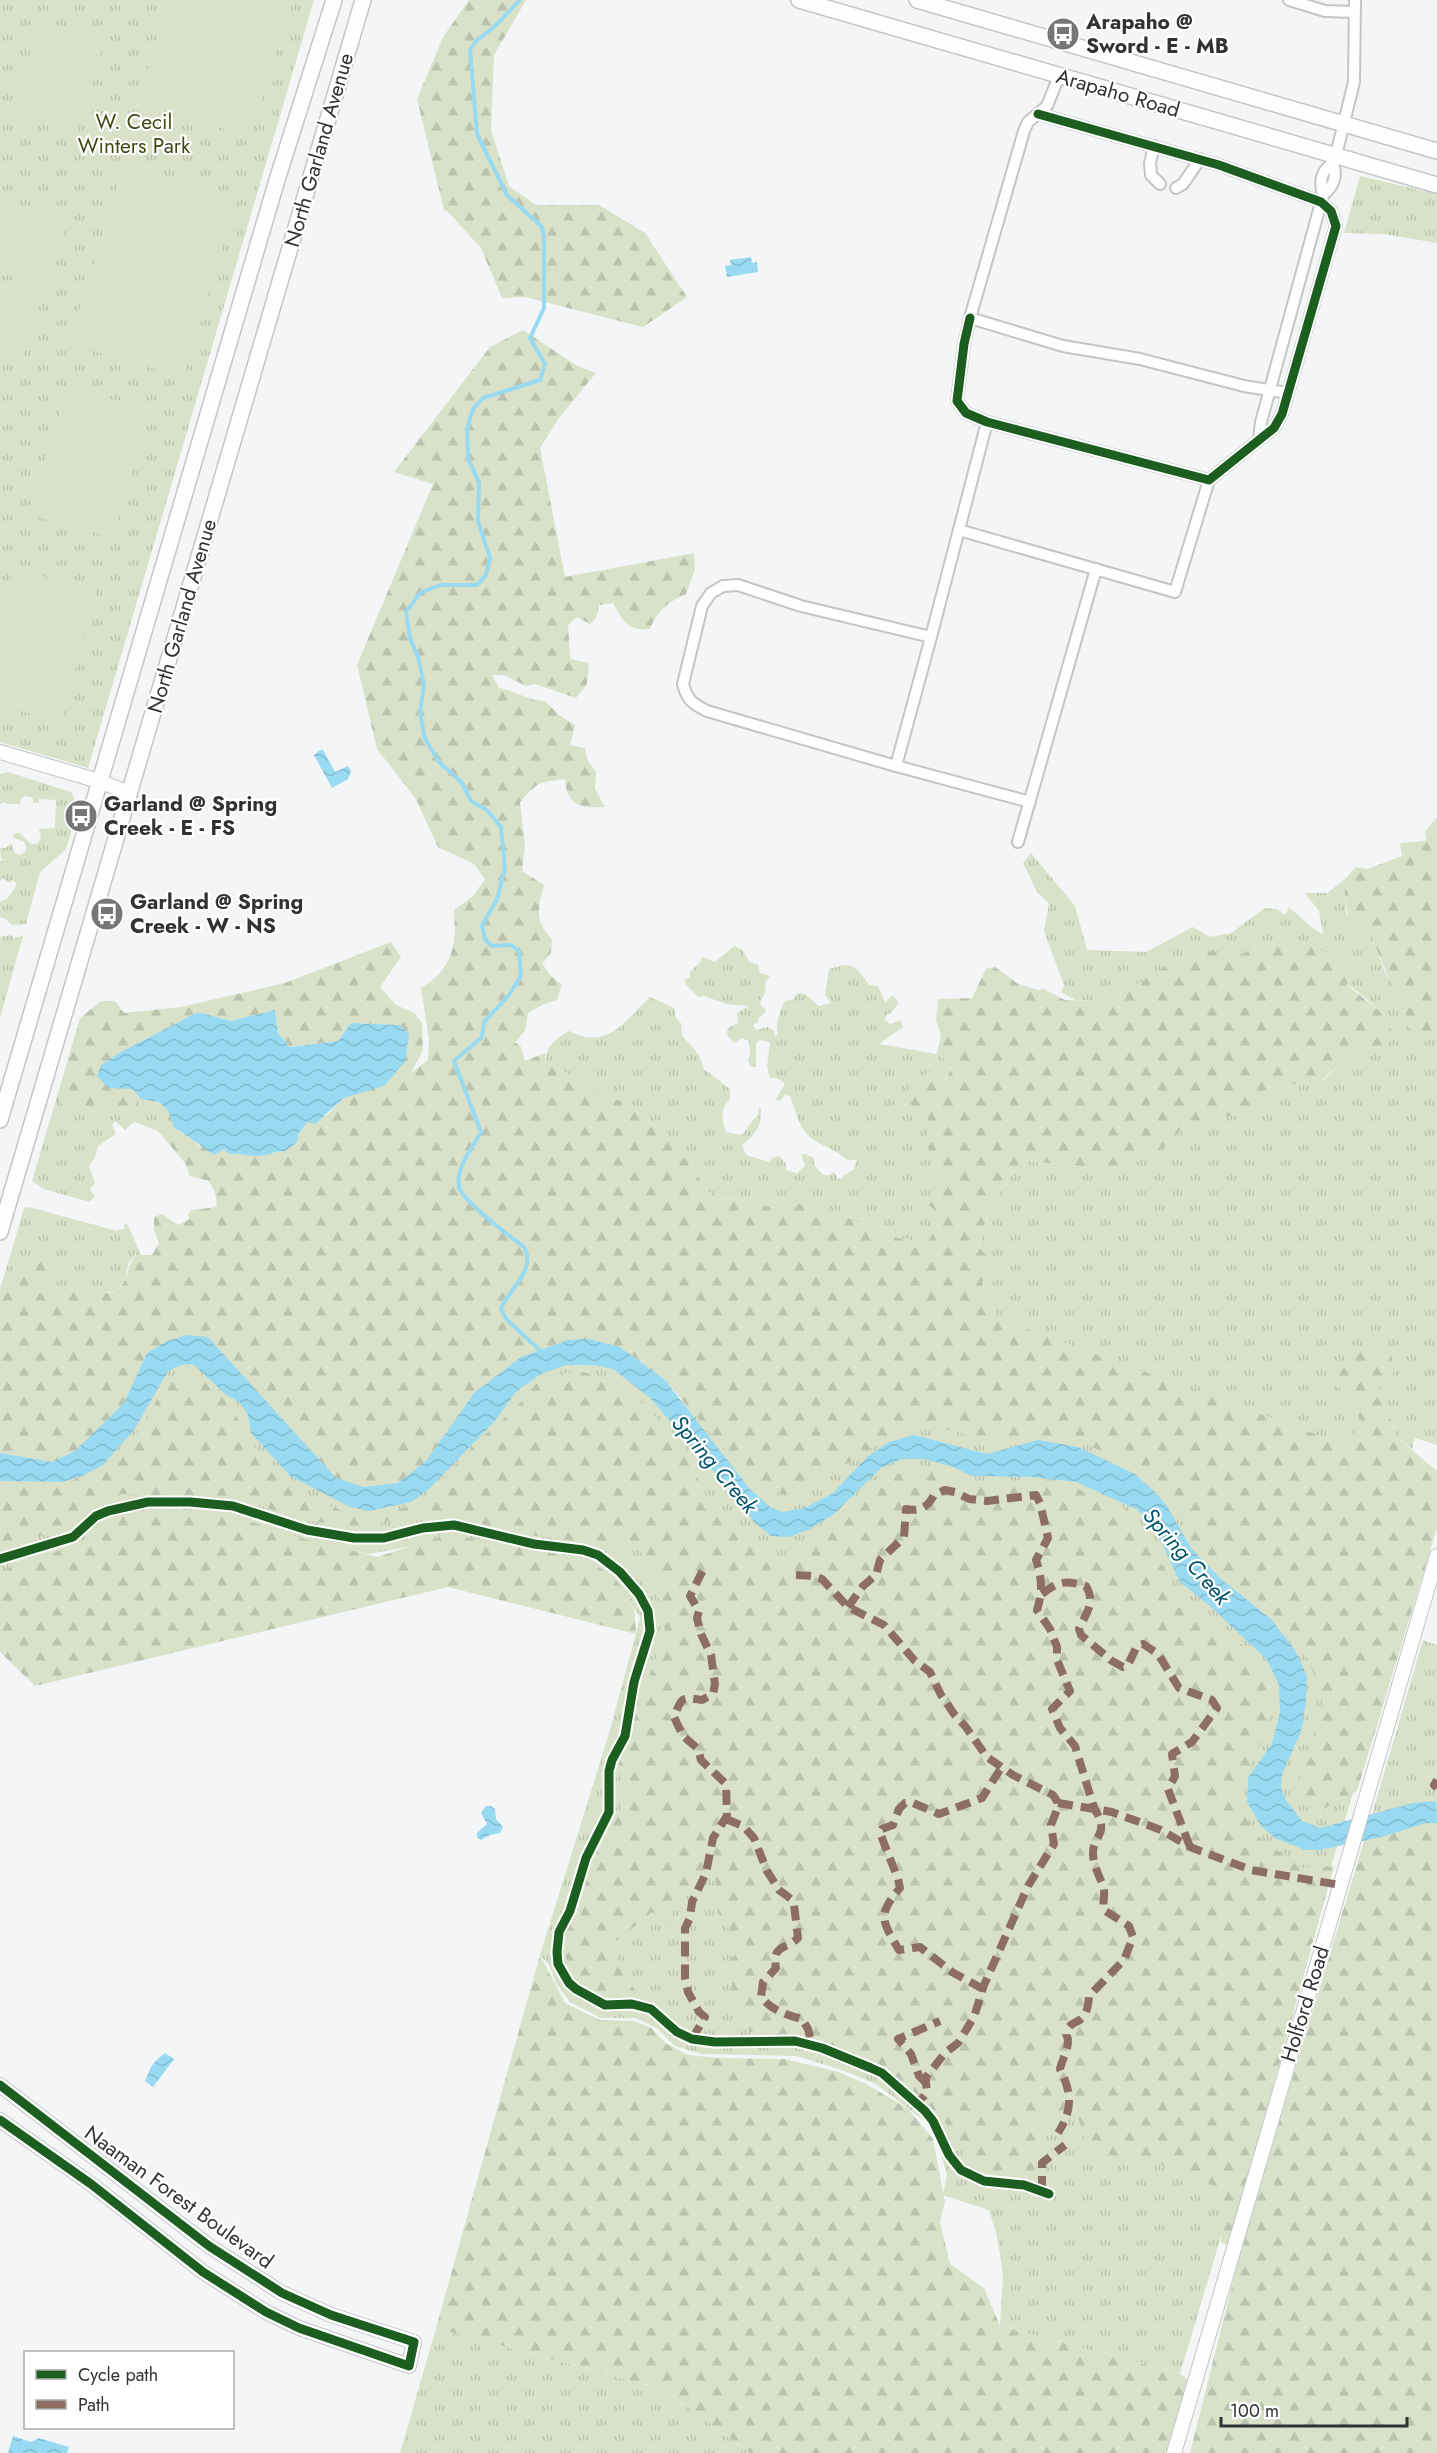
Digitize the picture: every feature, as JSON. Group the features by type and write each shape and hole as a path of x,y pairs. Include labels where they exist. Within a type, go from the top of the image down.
{"main road":[{"name":"North Garland Avenue","path":"0,1120 271,202 334,0"},
{"name":"North Garland Avenue","path":"0,1232 363,0"},
{"name":"Arapaho Road","path":"799,0 836,5 1059,76 1437,185"},
{"name":"Arapaho Road","path":"917,0 1437,151"}],"street":[{"path":"1289,0 1325,11 1354,12"},
{"path":"1335,155 1354,82 1355,0"},
{"path":"1059,76 1047,106 1029,122 1024,131 970,318 964,344 957,401 966,412 987,422 1209,480"},
{"path":"959,530 1175,592 1209,480 1274,428 1282,414 1336,226 1331,211 1322,198 1200,159 1038,114"},
{"path":"1154,146 1150,163 1151,175 1160,184"},
{"path":"1176,188 1183,184 1200,159"},
{"path":"1259,439 1261,422 1272,389 1322,198"},
{"path":"970,318 1063,346 1140,359 1244,386 1287,393"},
{"path":"896,766 987,422"},
{"path":"1018,842 1096,569"},
{"path":"931,638 801,606 738,585 723,585 711,593 702,606 683,684 685,694 692,704 707,711 896,766 1030,801"},
{"path":"0,752 129,792"},
{"name":"Holford Road","path":"1174,2453 1437,1556"},
{"name":"Naaman Forest Boulevard","path":"0,2085 210,2247 282,2293 331,2315 414,2342 409,2366 299,2328 266,2312 203,2272 91,2184 4,2123"},
{"path":"4,2123 26,2106"}],"green space":[{"name":"W. Cecil Winters Park","path":"0,0 314,0 88,768 0,742"},
{"path":"169,0 293,0 250,137 137,102"},
{"path":"469,0 526,0 494,55 491,130 509,186 536,205 599,205 645,233 687,297 643,327 525,297 502,298 481,248 444,210 417,99 443,37"},
{"path":"39,21 105,40 78,131 12,112"},
{"path":"124,164 238,198 183,378 69,343"},
{"path":"1360,176 1437,194 1437,243 1384,234 1344,233"},
{"path":"0,201 67,221 46,287 0,273"},
{"path":"0,281 43,295 22,361 0,354"},
{"path":"523,330 576,365 596,373 559,418 540,448 565,577 694,553 695,569 686,594 664,607 650,629 636,628 626,623 613,603 599,605 596,618 590,624 577,617 568,625 570,659 589,663 587,684 576,698 535,684 526,686 504,675 492,675 499,688 545,701 559,715 575,725 570,745 585,748 587,759 596,772 595,789 605,807 576,804 569,795 565,779 540,784 520,802 525,846 522,871 544,885 539,914 542,926 552,939 551,953 542,963 550,975 562,985 557,1000 528,1013 525,1031 515,1042 521,1047 525,1061 545,1053 546,1064 593,1083 602,1095 627,1103 671,1139 714,1199 743,1200 774,1208 812,1202 861,1224 889,1228 897,1238 909,1239 920,1251 944,1219 923,1200 939,1187 926,1140 933,1124 909,1103 911,1084 932,1071 944,1081 953,1066 937,1054 941,1035 936,1020 938,999 972,998 986,969 995,967 1018,984 1038,990 1044,989 1065,1000 1104,1001 1131,988 1174,961 1214,950 1229,960 1278,938 1319,949 1347,964 1347,985 1382,1013 1395,1037 1380,1048 1358,1047 1322,1080 1306,1080 1282,1089 1253,1113 1186,1122 1170,1145 1116,1171 1022,1160 991,1204 978,1247 986,1255 990,1268 982,1282 999,1319 1343,1444 1361,1426 1355,1406 1341,1391 1336,1380 1348,1360 1365,1343 1391,1352 1394,1372 1378,1389 1385,1395 1386,1404 1380,1411 1391,1419 1395,1436 1437,1471 1437,1528 1357,1791 1318,1812 1292,1799 1324,1697 1302,1646 1259,1600 1226,1578 1214,1559 1196,1545 1166,1495 1134,1468 1081,1441 991,1441 915,1421 795,1496 766,1491 744,1472 664,1379 620,1347 521,1357 474,1393 426,1461 398,1483 364,1487 336,1478 208,1337 147,1353 124,1403 75,1451 52,1462 0,1453 0,1288 6,1270 13,1270 32,1253 45,1258 52,1266 48,1280 36,1291 51,1295 79,1290 113,1292 124,1282 136,1255 152,1255 159,1243 154,1230 154,1217 162,1214 178,1225 190,1219 188,1214 192,1210 217,1207 215,1192 209,1181 190,1176 185,1163 158,1131 169,1110 174,1128 193,1139 199,1146 224,1149 243,1155 286,1151 298,1141 298,1134 308,1122 327,1115 344,1098 373,1088 400,1025 351,1023 338,1041 290,1047 278,1033 275,1010 230,1021 198,1012 144,1040 132,1089 139,1097 133,1109 125,1105 97,1114 78,1101 67,1107 56,1100 80,1018 101,1001 115,1001 124,1013 181,1007 285,983 391,942 401,957 380,987 396,1005 414,1013 422,1023 423,1050 411,1073 428,1060 429,1040 421,988 440,973 451,955 455,934 454,910 473,896 485,879 474,864 438,847 416,799 377,749 357,665 433,484 394,472 490,347"},
{"path":"67,387 150,410 113,538 30,515"},
{"path":"14,568 97,591 60,722 0,705 0,617"},
{"path":"8,772 71,792 79,808 66,849 40,872 26,924 12,925 0,917 0,902 7,899 17,884 12,880 9,883 3,878 0,881 0,861 6,859 1,859 0,848 6,848 11,843 15,853 19,855 24,853 27,848 24,842 12,837 16,833 31,844 37,844 41,838 39,829 55,828 56,800 39,799 39,803 34,803 32,797 25,796 21,798 20,804 5,802 0,804 0,774"},
{"path":"1436,818 1437,1039 1414,1036 1372,937 1356,928 1351,921 1346,907 1344,880 1356,867 1368,869 1402,856 1400,843 1426,841 1425,832"},
{"path":"1031,853 1075,906 1087,950 1146,952 1193,927 1210,937 1231,933 1265,908 1277,909 1285,915 1289,908 1323,934 1319,911 1305,893 1327,893 1344,880 1346,913 1372,937 1384,970 1395,988 1414,1036 1437,1039 1437,1445 1415,1438 1412,1449 1395,1436 1391,1419 1341,1391 1355,1406 1361,1427 1344,1444 1437,1511 1180,2374 1000,2326 1003,2275 997,2236 989,2210 943,2195 947,2175 939,2147 927,2123 876,2084 839,2069 796,2056 701,2054 675,2046 658,2029 636,2018 601,2018 570,2002 556,1983 549,1965 540,1955 607,1740 640,1617 624,1591 445,1540 369,1554 293,1541 86,1547 0,1576 0,1470 165,1352 546,1355 614,1366 677,1418 734,1222 998,1319 982,1281 986,1255 978,1248 991,1204 1022,1160 1116,1171 1170,1145 1186,1122 1253,1113 1282,1089 1306,1080 1323,1080 1358,1047 1380,1048 1382,1013 1363,996 1290,942 1278,938 1229,960 1131,988 1104,1001 1075,1000 1061,992 1064,985 1044,931 1049,903 1037,892 1023,863"},
{"path":"12,935 13,938 23,936 0,1018 0,937"},
{"path":"734,946 742,949 749,962 758,965 760,973 770,976 765,983 766,991 760,1005 766,1009 758,1022 753,1025 756,1030 768,1027 774,1031 774,1036 778,1035 778,1022 783,1005 785,1001 794,999 797,993 805,994 819,1006 831,1003 825,995 829,969 849,965 857,969 869,985 878,986 885,1002 893,995 899,1003 891,1013 886,1015 885,1020 890,1024 900,1020 903,1027 879,1044 937,1054 953,1065 944,1081 933,1124 926,1140 945,1219 920,1251 897,1238 889,1228 861,1224 812,1203 774,1208 743,1200 714,1199 671,1139 627,1103 602,1095 593,1083 546,1064 549,1048 564,1034 569,1031 595,1038 615,1031 650,997 674,1008 676,1018 681,1023 682,1035 699,1055 704,1069 730,1089 730,1099 722,1115 726,1132 742,1135 758,1114 758,1108 761,1109 757,1130 742,1145 746,1155 769,1162 772,1158 779,1156 786,1164 786,1170 797,1173 805,1166 801,1154 805,1154 814,1158 814,1165 823,1175 834,1172 838,1179 844,1178 842,1176 853,1170 857,1160 847,1160 807,1134 800,1124 790,1096 785,1095 780,1101 776,1100 785,1083 776,1078 770,1078 767,1067 770,1042 759,1040 756,1043 756,1067 751,1067 748,1060 749,1041 742,1038 734,1043 727,1034 728,1028 738,1023 737,1013 749,1006 726,1004 704,996 698,997 686,985 685,980 690,977 690,972 700,963 702,957 715,962"},
{"path":"139,1097 159,1102 169,1110 158,1131 134,1122 125,1130 115,1121 112,1125 116,1134 98,1146 89,1166 95,1183 90,1190 95,1197 89,1202 44,1189 32,1181 56,1100 67,1107 78,1101 97,1114 125,1104 133,1109"},
{"path":"29,1207 117,1231 125,1228 124,1225 127,1223 141,1255 135,1255 128,1264 125,1282 115,1291 100,1294 87,1290 50,1297 35,1291 32,1253 13,1270 6,1270 24,1208"},
{"path":"576,1370 622,1384 672,1433 684,1450 712,1508 740,1536 773,1559 806,1552 878,1479 925,1466 972,1485 1073,1487 1133,1512 1180,1597 1248,1649 1273,1681 1267,1733 1237,1786 1252,1832 1301,1868 1334,1866 1229,2246 1221,2242 1223,2199 1202,2173 1181,2172 1145,2158 1088,2154 1077,2113 1038,2117 1038,2184 971,2168 948,2126 926,2102 909,2087 861,2056 787,2034 750,2032 733,1994 730,1962 740,1948 718,1913 715,1871 697,1871 666,1925 652,1912 610,1946 640,2000 602,1998 572,1979 562,1943 590,1871 624,1803 618,1767 665,1631 657,1587 641,1550 508,1532 458,1517 432,1518 411,1514 366,1528 301,1520 245,1500 121,1494 55,1531 0,1549 0,1487 50,1487 99,1472 144,1426 168,1377 199,1379 225,1397 266,1465 306,1496 348,1513 389,1512 420,1503 481,1438 515,1409 536,1384"},
{"path":"142,1509 223,1512 293,1536 377,1557 446,1535 509,1543 589,1561 612,1576 634,1602 636,1634 448,1587 35,1686 0,1652 0,1571 83,1543 102,1520"},
{"path":"1423,1640 1437,1645 1437,1812 1368,1828"},
{"path":"1437,1812 1437,2453 1190,2453 1243,2242 1368,1828"},
{"path":"540,1955 565,2003 600,2020 634,2021 651,2028 667,2044 688,2055 784,2059 839,2072 868,2085 908,2109 933,2139 945,2202 940,2222 950,2264 984,2288 1000,2326 1180,2374 1190,2381 1168,2453 751,2453 664,2390 436,2328"},
{"path":"436,2328 664,2390 751,2453 400,2453"}],"water":[{"path":"751,257 752,263 757,262 758,272 727,277 725,266 731,265 730,260"},
{"path":"323,750 335,772 348,766 351,771 348,779 332,788 314,755"},
{"path":"275,1010 278,1033 290,1047 338,1041 351,1023 400,1025 409,1034 405,1062 384,1086 344,1098 315,1124 308,1122 298,1134 298,1141 286,1151 257,1156 227,1153 224,1149 214,1155 174,1128 168,1110 159,1102 141,1099 132,1089 108,1088 97,1076 101,1065 119,1053 198,1012 230,1021"},
{"name":"Spring Creek","path":"187,1335 208,1337 336,1478 364,1487 398,1483 426,1461 474,1393 521,1357 568,1340 589,1339 620,1347 664,1379 750,1489 770,1507 783,1512 807,1507 833,1493 868,1456 889,1442 914,1435 987,1454 1038,1440 1078,1447 1135,1474 1156,1493 1167,1506 1191,1548 1220,1578 1272,1620 1295,1650 1307,1676 1306,1703 1301,1732 1282,1774 1281,1788 1286,1800 1302,1821 1320,1828 1413,1803 1436,1801 1437,1823 1426,1823 1382,1837 1319,1850 1305,1850 1275,1838 1261,1826 1247,1802 1248,1778 1272,1743 1280,1712 1279,1685 1267,1660 1211,1607 1180,1582 1153,1525 1136,1509 1076,1482 1032,1477 972,1476 953,1467 925,1459 902,1459 881,1468 834,1514 810,1529 789,1537 771,1536 754,1522 650,1398 613,1369 593,1365 566,1365 541,1374 516,1392 494,1422 429,1489 411,1502 369,1511 350,1507 290,1476 251,1433 248,1415 240,1403 224,1393 193,1364 181,1365 168,1371 134,1430 103,1465 85,1475 62,1482 0,1481 0,1453 52,1462 75,1451 124,1403 147,1353 167,1341"},
{"path":"486,1806 495,1809 496,1819 503,1827 500,1833 481,1840 477,1837 477,1833 487,1824 481,1813"},
{"path":"165,2053 174,2059 153,2087 145,2081 152,2065"},
{"path":"13,2436 31,2442 39,2438 69,2447 67,2453 8,2453"}],"waterway":[{"path":"520,0 495,26 476,41 470,50 477,134 507,195 542,227 544,308 530,338 545,364 540,380 483,398 473,409 467,429 468,459 479,482 478,521 490,558 486,575 477,585 440,585 420,593 406,612 410,638 418,657 424,685 420,712 425,739 439,762 462,783 471,801 487,810 501,827 505,868 497,899 482,925 485,939 492,946 511,945 519,951 521,976 509,995 484,1022 482,1037 454,1061 481,1132 469,1151 458,1180 462,1193 469,1201 524,1247 527,1255 525,1271 501,1309 507,1320 544,1354"}],"marked path":[{"path":"848,1607 863,1586 876,1575 880,1560 904,1537 906,1509 923,1508 934,1495 945,1490 969,1499 987,1501 1036,1495 1048,1538 1036,1560 1041,1585 1037,1610 1050,1629 1057,1647 1057,1660 1070,1691 1052,1709 1060,1728 1075,1746 1101,1824 1093,1857 1104,1889 1104,1910 1129,1926 1133,1937 1124,1960 1089,1996 1088,2006 1082,2018 1072,2024 1067,2031 1068,2044 1060,2069 1069,2093 1069,2101 1066,2116 1058,2133"},
{"path":"692,2039 705,2017 699,2012 688,1992 685,1978 685,1928 690,1918 692,1902 706,1873 713,1838 727,1816 726,1784 701,1760 698,1749 683,1736 674,1717 684,1700 690,1698 702,1700 713,1694 715,1684 711,1655 701,1634 697,1618 699,1611 690,1596 704,1568"},
{"path":"796,1575 822,1579 848,1607 884,1625 915,1661 930,1672 941,1695 987,1757 1013,1775 1053,1795 1057,1801 1058,1807 1051,1825 1054,1844 1028,1886 984,1985 974,2017 958,2043 945,2053 926,2077 927,2091 916,2103"},
{"path":"1042,1594 1062,1583 1086,1586 1090,1603 1079,1629 1081,1635 1112,1661 1123,1667 1128,1665 1137,1646 1143,1644 1158,1654 1179,1688 1212,1700 1217,1708 1192,1742 1172,1754 1175,1776 1168,1789 1190,1847"},
{"path":"983,1989 952,1972 920,1947 899,1950 886,1925 885,1912 900,1888 880,1833 882,1829 893,1825 899,1809 905,1803 913,1803 939,1814 982,1798 1001,1768"},
{"path":"1437,1780 1434,1785 1437,1788"},
{"path":"1058,1803 1112,1812 1161,1830 1190,1847 1251,1870 1340,1885"},
{"path":"726,1819 743,1826 754,1838 767,1871 779,1890 791,1899 794,1905 798,1938 778,1951 775,1960 776,1968 763,1982 761,1997 779,2011 802,2019 808,2029 812,2045"},
{"path":"926,2083 919,2076 911,2054 898,2039 940,2021"},
{"path":"1042,2191 1042,2163 1065,2145"}],"cycle path":[{"path":"970,318 964,344 957,401 966,413 987,422 1209,480 1274,428 1282,414 1336,226 1331,211 1321,202 1219,165 1038,114"},
{"path":"0,1559 73,1537 96,1516 108,1511 148,1502 190,1502 233,1506 307,1530 354,1538 384,1538 423,1528 454,1525 534,1544 583,1550 598,1555 620,1572 639,1594 648,1611 650,1631 634,1682 625,1736 612,1760 609,1771 609,1812 586,1858 570,1911 559,1932 558,1964 569,1983 605,2005 632,2004 651,2009 677,2032 692,2039 715,2042 795,2041 822,2048 871,2068 882,2073 925,2111 933,2121 949,2155 961,2170 984,2181 1024,2185 1049,2194"},
{"path":"0,2085 209,2246 282,2293 331,2315 414,2342 409,2366 299,2328 266,2312 203,2272 91,2184 0,2120"}],"place":[{"name":"Arapaho @ Sword - E - MB","path":"1063,34"},
{"name":"Garland @ Spring Creek - E - FS","path":"81,816"},
{"name":"Garland @ Spring Creek - W - NS","path":"107,914"}]}
